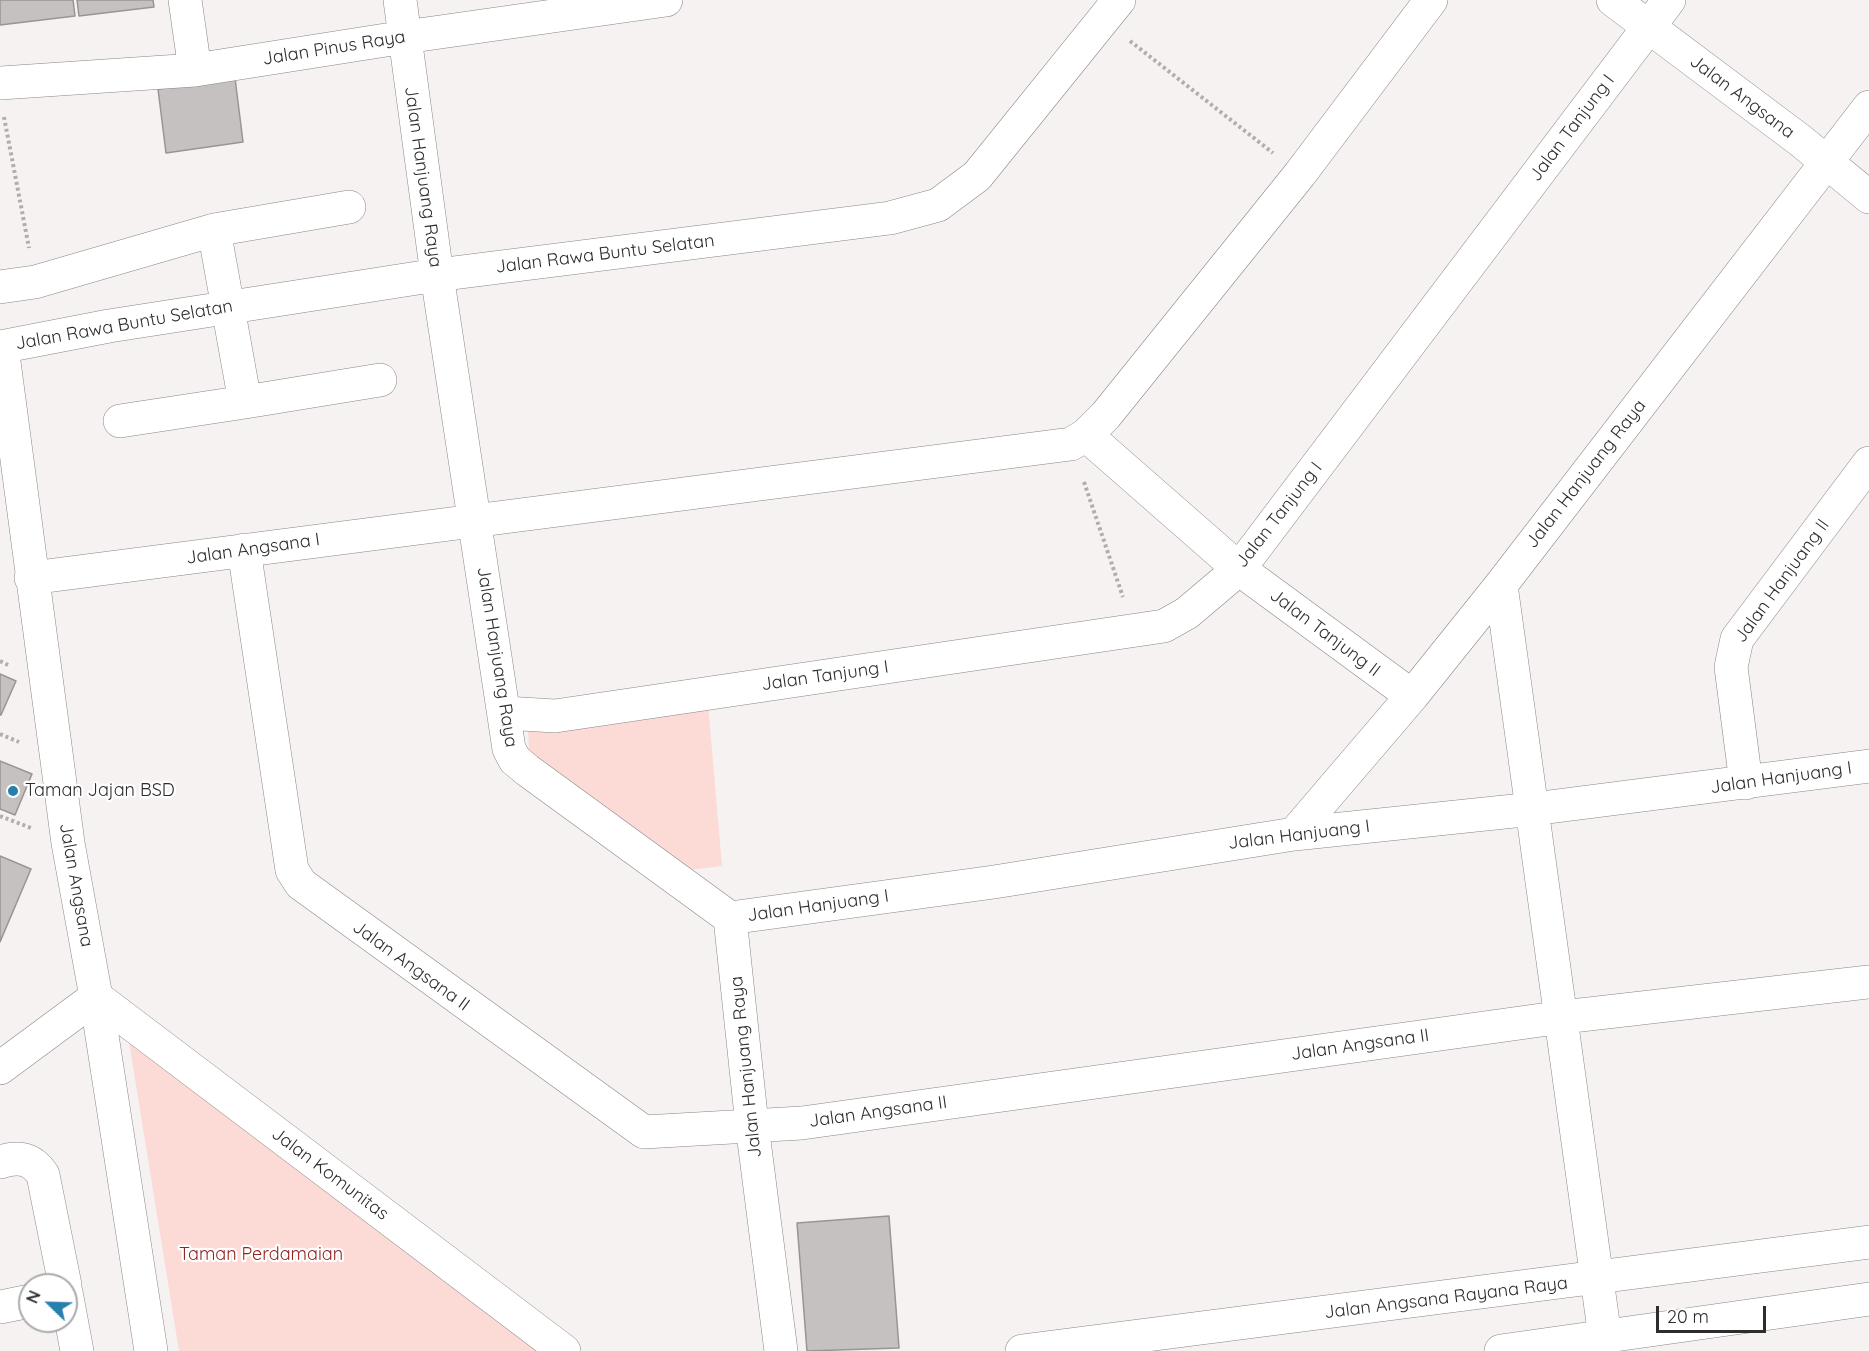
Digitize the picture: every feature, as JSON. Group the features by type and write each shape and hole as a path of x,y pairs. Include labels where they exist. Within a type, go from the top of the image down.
{"street":[{"path":"185,0 195,70"},
{"name":"Jalan Hanjuang Raya","path":"400,0 437,275 509,749 515,760 730,918 752,1125 781,1351"},
{"name":"Jalan Pinus Raya","path":"0,83 195,70 625,4 666,0"},
{"path":"1079,440 1106,414 1300,174 1431,0"},
{"name":"Jalan Angsana","path":"1613,0 1869,197"},
{"name":"Jalan Tanjung I","path":"505,713 555,716 1164,626 1187,613 1239,568 1669,0"},
{"name":"Jalan Rawa Buntu Selatan","path":"1,347 228,307 437,275 890,218 938,205 977,176 1112,9"},
{"name":"Jalan Hanjuang Raya","path":"1294,834 1412,696 1501,585 1869,107"},
{"path":"0,287 35,282 214,230 349,207"},
{"path":"214,230 245,402"},
{"name":"Jalan Angsana","path":"1,347 68,843 96,997 151,1351"},
{"path":"120,421 380,380"},
{"name":"Jalan Tanjung II","path":"1079,440 1239,568 1412,696"},
{"name":"Jalan Angsana I","path":"31,578 1079,440"},
{"name":"Jalan Hanjuang II","path":"1746,783 1731,666 1737,639 1869,463"},
{"name":"Jalan Angsana II","path":"244,550 292,870 301,884 644,1132 802,1123 1563,1017 1869,982"},
{"path":"1501,585 1563,1017 1605,1337"},
{"name":"Jalan Hanjuang I","path":"730,918 994,882 1294,834 1533,809 1869,766"},
{"path":"0,1068 96,997"},
{"name":"Jalan Komunitas","path":"96,997 564,1351"},
{"path":"0,1162 12,1158 27,1160 36,1164 43,1175 63,1273"},
{"name":"Jalan Angsana Rayana Raya","path":"1022,1351 1598,1279 1869,1242"},
{"path":"1500,1351 1869,1299"},
{"path":"0,1307 18,1303"},
{"path":"74,1333 77,1351"}],"path":[{"path":"1112,9 1133,43 1300,174"},
{"path":"4,115 35,282"},
{"path":"1079,440 1134,630"}],"green space":[{"path":"708,704 722,866 689,870 529,752 528,726"},
{"name":"Taman Perdamaian","path":"129,1042 560,1351 179,1351"}],"building":[{"path":"0,0 73,0 75,16 0,25"},
{"path":"77,0 153,0 154,7 79,16"},
{"path":"235,78 243,142 166,153 158,89"},
{"path":"0,674 16,681 1,715 0,715"},
{"name":"Taman Jajan BSD","path":"0,761 32,774 15,815 0,809"},
{"path":"0,856 31,869 0,942"},
{"path":"889,1216 899,1348 807,1351 797,1223"}],"place":[{"name":"Taman Jajan BSD","path":"13,791"}]}
